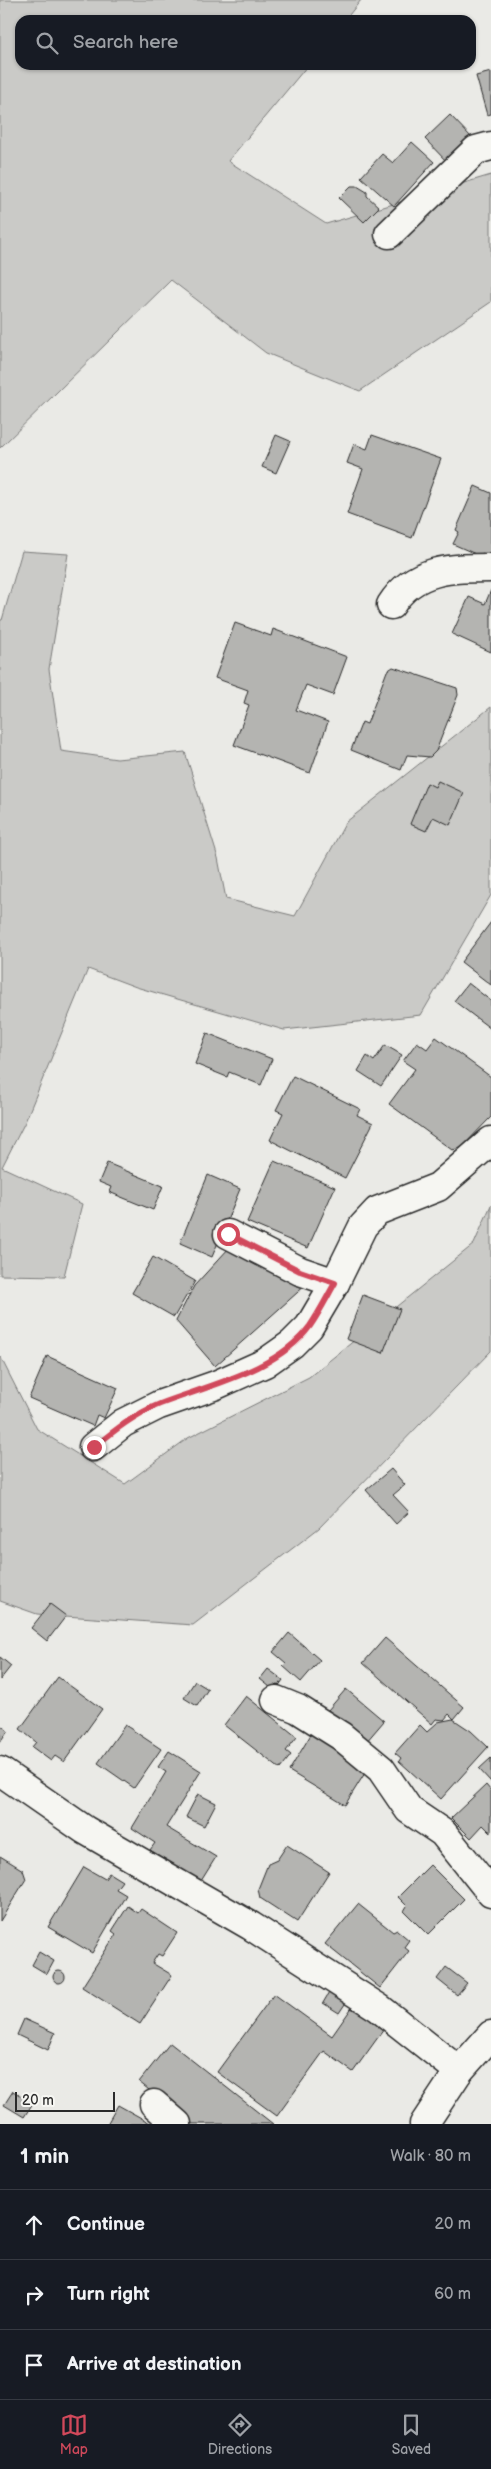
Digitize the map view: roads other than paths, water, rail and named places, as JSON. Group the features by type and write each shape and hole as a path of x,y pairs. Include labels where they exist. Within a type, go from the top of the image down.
{"street":[{"path":"389,234 476,150 491,146"},
{"path":"391,605 400,590 418,578 447,569 491,568"},
{"path":"94,1447 124,1423 160,1405 216,1385 265,1363 292,1344 309,1327 335,1283 363,1226 377,1212 438,1187 491,1141"},
{"path":"228,1234 300,1271 335,1283"},
{"path":"276,1700 298,1709 341,1736 381,1769 409,1810 443,1833 491,1893"},
{"path":"0,1771 85,1830 251,1926 379,2008 459,2071"},
{"path":"424,2124 459,2071 491,2035"},
{"path":"154,2104 177,2124"}]}
